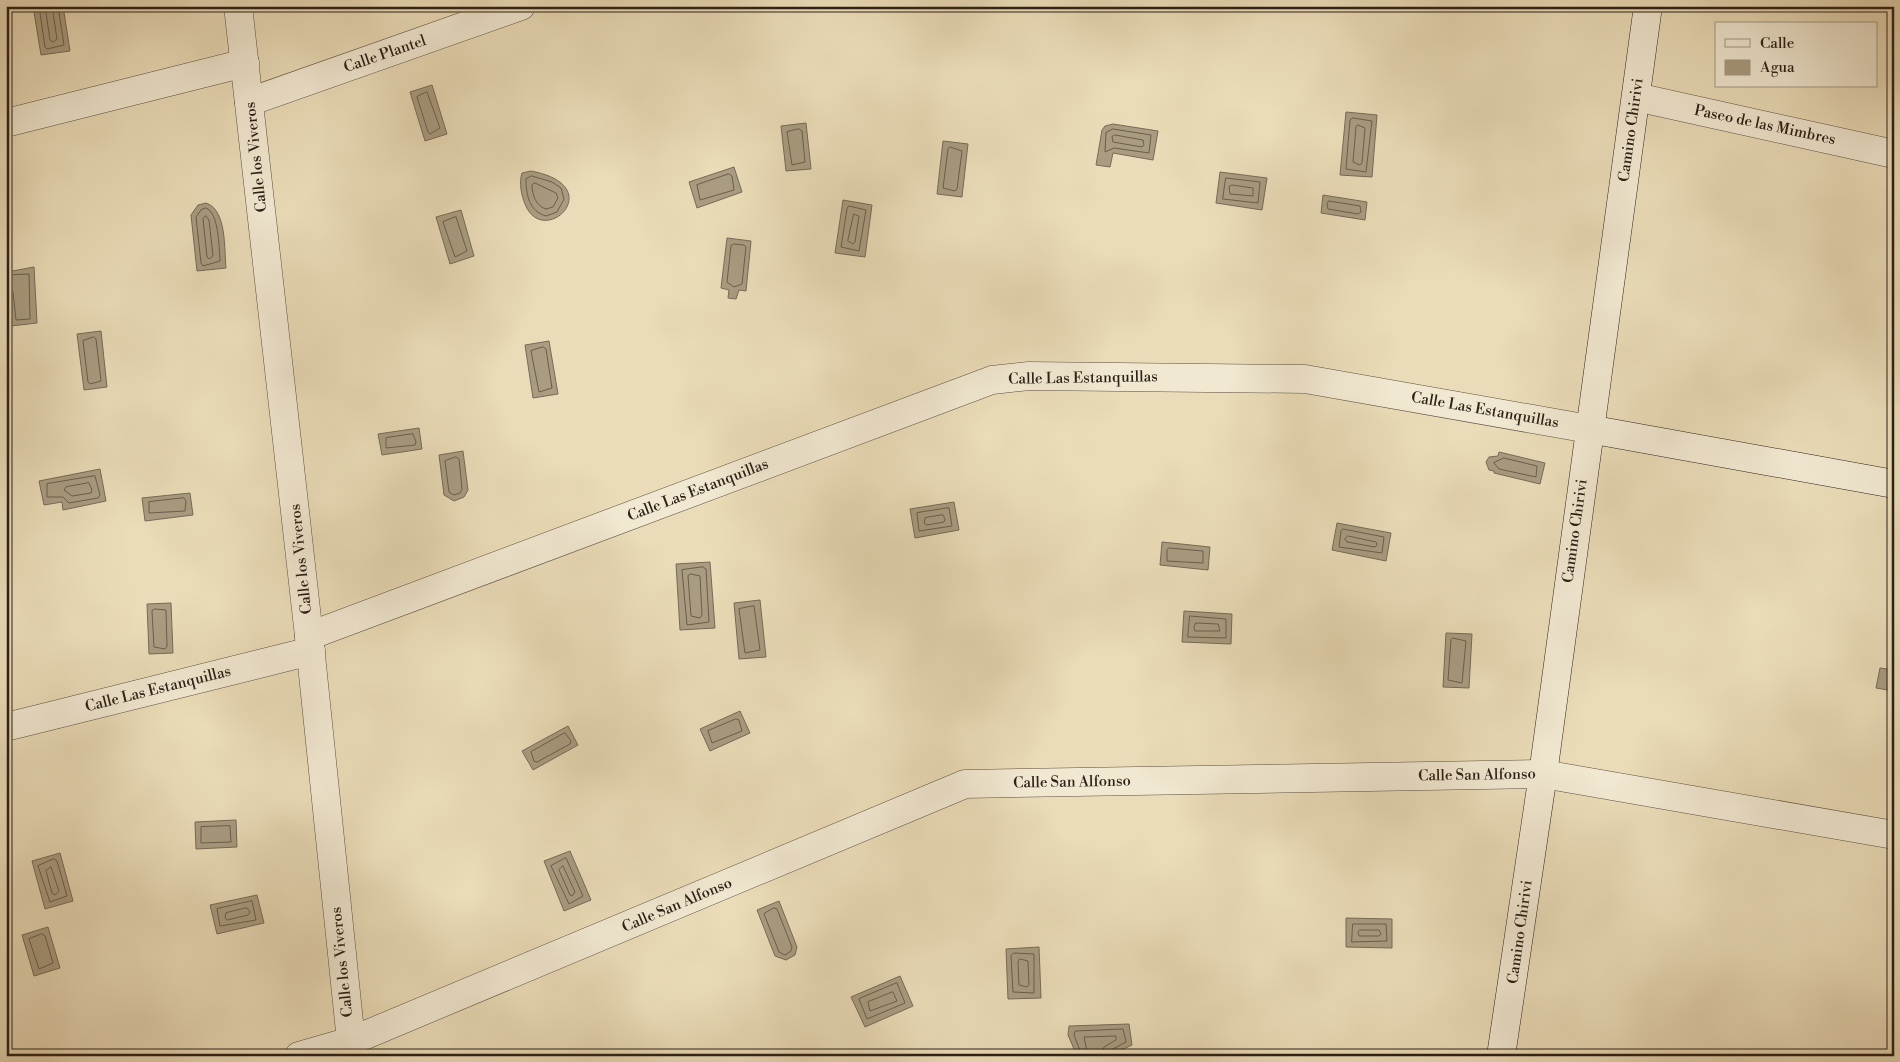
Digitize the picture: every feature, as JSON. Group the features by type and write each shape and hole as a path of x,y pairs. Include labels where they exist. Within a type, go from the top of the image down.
{"street":[{"name":"Calle los Viveros","path":"238,6 310,643 350,1048"},
{"name":"Calle Plantel","path":"250,102 521,6"},
{"name":"Camino Chirivi","path":"1501,1056 1543,774 1648,6"},
{"path":"6,123 245,63"},
{"name":"Paseo de las Mimbres","path":"1636,96 1894,154"},
{"name":"Calle Las Estanquillas","path":"6,727 310,643 992,380 1029,376 1305,379 1589,428 1894,484"},
{"name":"Calle San Alfonso","path":"299,1056 350,1048 965,784 1543,774 1894,835"}],"water":[{"path":"33,6 63,6 70,51 41,55"},
{"path":"432,85 447,134 425,141 410,92"},
{"path":"1346,112 1377,115 1372,177 1340,175"},
{"path":"806,123 811,169 786,171 781,126"},
{"path":"1113,124 1158,131 1153,160 1113,153 1110,167 1096,165 1102,130 1105,126"},
{"path":"943,141 968,144 962,197 937,194"},
{"path":"734,167 742,192 697,208 689,182"},
{"path":"531,171 554,179 566,189 569,200 565,210 556,218 545,220 534,216 525,204 522,196 521,177 522,173"},
{"path":"1220,172 1267,178 1262,210 1216,203"},
{"path":"1323,195 1367,202 1365,220 1321,213"},
{"path":"843,200 872,205 865,257 835,253"},
{"path":"206,203 218,213 221,222 226,268 197,271 191,215 198,205"},
{"path":"461,210 474,256 450,264 436,217"},
{"path":"727,238 751,241 746,291 739,290 736,299 728,298 729,290 721,288"},
{"path":"34,267 37,323 11,326 7,272"},
{"path":"101,331 107,387 84,390 77,334"},
{"path":"549,341 558,394 533,398 525,345"},
{"path":"419,428 422,449 382,455 378,434"},
{"path":"463,451 468,490 464,497 454,501 444,495 439,455"},
{"path":"1499,452 1545,463 1540,484 1494,473 1494,471 1489,470 1486,462 1489,457 1498,456"},
{"path":"100,469 106,501 63,510 62,502 44,505 39,481"},
{"path":"190,493 193,515 145,521 142,498"},
{"path":"954,502 959,530 915,538 910,509"},
{"path":"1337,523 1391,533 1386,561 1332,550"},
{"path":"1162,542 1210,547 1208,570 1160,565"},
{"path":"710,562 715,628 680,630 676,564"},
{"path":"760,600 766,657 739,659 734,603"},
{"path":"171,603 173,653 149,654 147,604"},
{"path":"1184,611 1232,614 1231,644 1182,642"},
{"path":"1446,633 1472,634 1469,688 1443,687"},
{"path":"1880,668 1894,670 1894,691 1876,688"},
{"path":"740,711 750,733 710,751 700,729"},
{"path":"568,726 578,745 533,770 522,751"},
{"path":"236,820 237,847 196,849 195,822"},
{"path":"570,851 591,900 564,911 544,861"},
{"path":"60,853 73,901 45,909 32,861"},
{"path":"257,895 264,923 217,934 210,905"},
{"path":"779,901 797,947 795,955 786,960 775,956 757,910"},
{"path":"1346,918 1392,919 1392,948 1346,947"},
{"path":"48,927 60,968 34,976 22,935"},
{"path":"1039,947 1041,998 1008,999 1006,949"},
{"path":"900,976 913,1006 865,1027 851,997"},
{"path":"1129,1024 1132,1045 1109,1056 1077,1056 1068,1035 1069,1026"}]}
